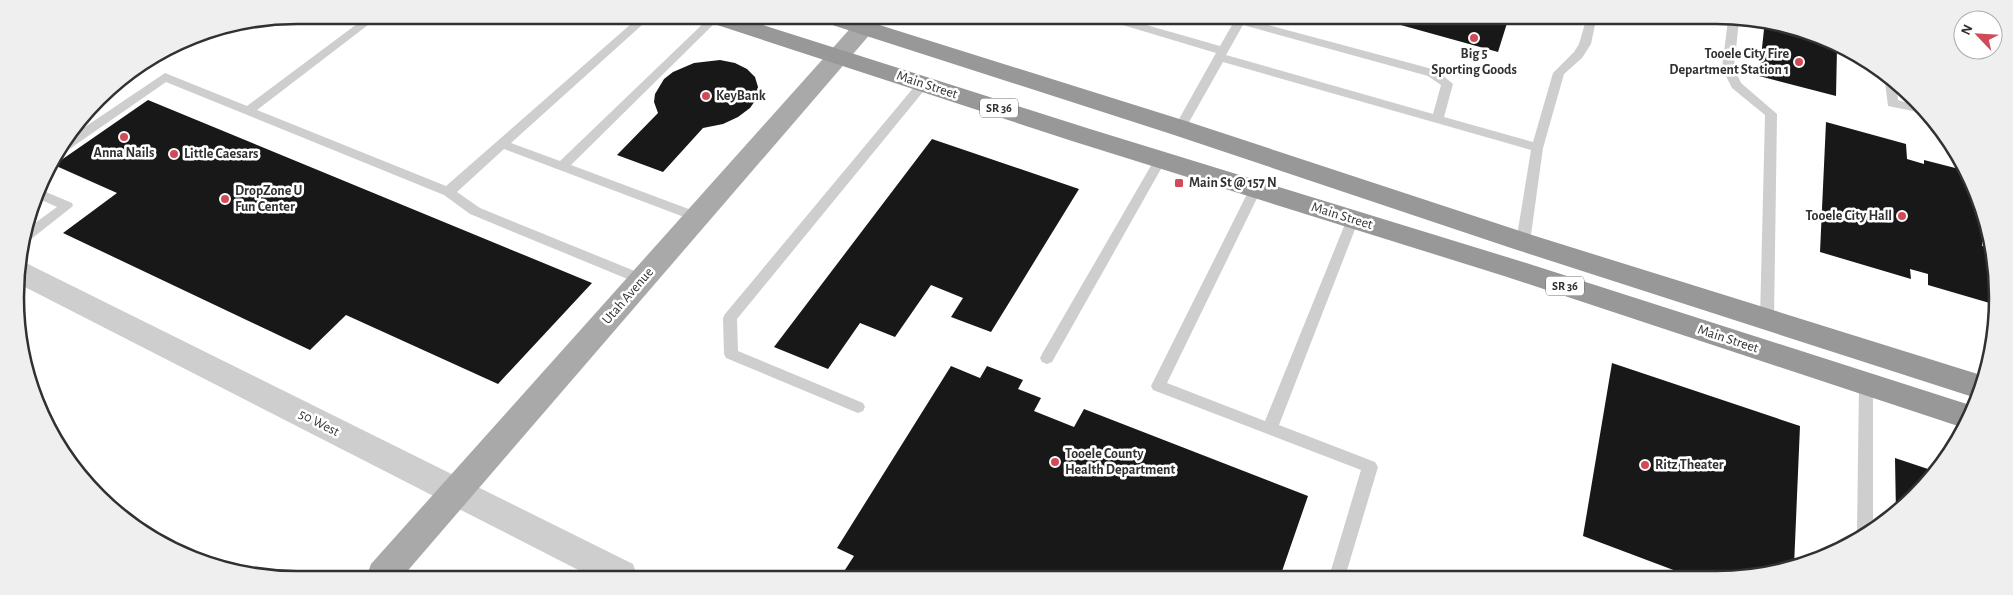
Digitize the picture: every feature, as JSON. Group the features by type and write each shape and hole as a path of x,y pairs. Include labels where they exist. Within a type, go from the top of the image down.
{"highway":[{"name":"Main Street","path":"738,24 1160,160 1354,219 1963,415"},
{"name":"SR 36","path":"874,24 1523,242 1975,385"}],"main road":[{"name":"Utah Avenue","path":"387,571 866,24"}],"street":[{"name":"50 West","path":"24,276 613,571"}],"lane":[{"path":"248,110 364,24"},
{"path":"448,192 638,24"},
{"path":"562,166 709,24"},
{"path":"1129,24 1222,54 1537,148"},
{"path":"1180,128 1238,24"},
{"path":"1254,24 1432,73 1447,84 1437,119"},
{"path":"1523,242 1537,148 1559,73 1578,55 1585,44 1590,24"},
{"path":"1733,24 1728,68 1736,85 1771,114 1767,319"},
{"path":"73,141 165,77 448,192 475,211 642,280"},
{"path":"858,407 731,354 730,318 923,84"},
{"path":"1892,89 1892,103 1913,108"},
{"path":"502,144 697,216"},
{"path":"1047,358 1160,160"},
{"path":"1256,188 1158,386 1370,467 1339,571"},
{"path":"32,232 67,206 44,196"},
{"path":"1270,428 1354,219"},
{"path":"1865,527 1866,384"}],"building":[{"name":"Big 5 Sporting Goods","path":"1397,24 1507,24 1498,52"},
{"name":"Tooele City Fire Department Station 1","path":"1764,28 1803,38 1837,52 1836,96 1759,76"},
{"name":"KeyBank","path":"720,60 735,63 747,69 755,77 758,87 757,98 750,108 738,117 723,124 703,128 663,172 617,155 658,113 654,102 655,94 664,79 673,72 694,63"},
{"path":"148,100 592,283 498,384 346,315 310,350 63,233 117,193 57,166 60,161"},
{"path":"1826,122 1906,144 1907,159 1924,164 1924,160 1957,168 1975,210 1980,227 1982,246 1984,247 1987,262 1989,303 1928,285 1928,274 1910,269 1911,279 1820,252"},
{"path":"932,139 1079,189 991,332 951,317 963,298 931,285 895,337 860,323 828,369 774,347"},
{"path":"1612,363 1800,426 1794,560 1769,566 1733,571 1676,571 1583,536"},
{"name":"Tooele County Health Department","path":"951,366 980,378 987,366 1023,380 1018,389 1041,398 1034,411 1074,427 1084,409 1308,496 1282,571 844,571 854,556 837,548"},
{"path":"1895,458 1929,469 1909,491 1896,503"}],"place":[{"name":"Big 5 Sporting Goods","path":"1474,38"},
{"name":"Tooele City Fire Department Station 1","path":"1799,62"},
{"name":"KeyBank","path":"706,96"},
{"name":"Anna Nails","path":"124,137"},
{"name":"Little Caesars","path":"174,154"},
{"name":"Main St @ 157 N","path":"1179,183"},
{"name":"DropZone U Fun Center","path":"225,199"},
{"name":"Tooele City Hall","path":"1902,216"},
{"name":"Tooele County Health Department","path":"1055,462"},
{"name":"Ritz Theater","path":"1645,465"}]}
